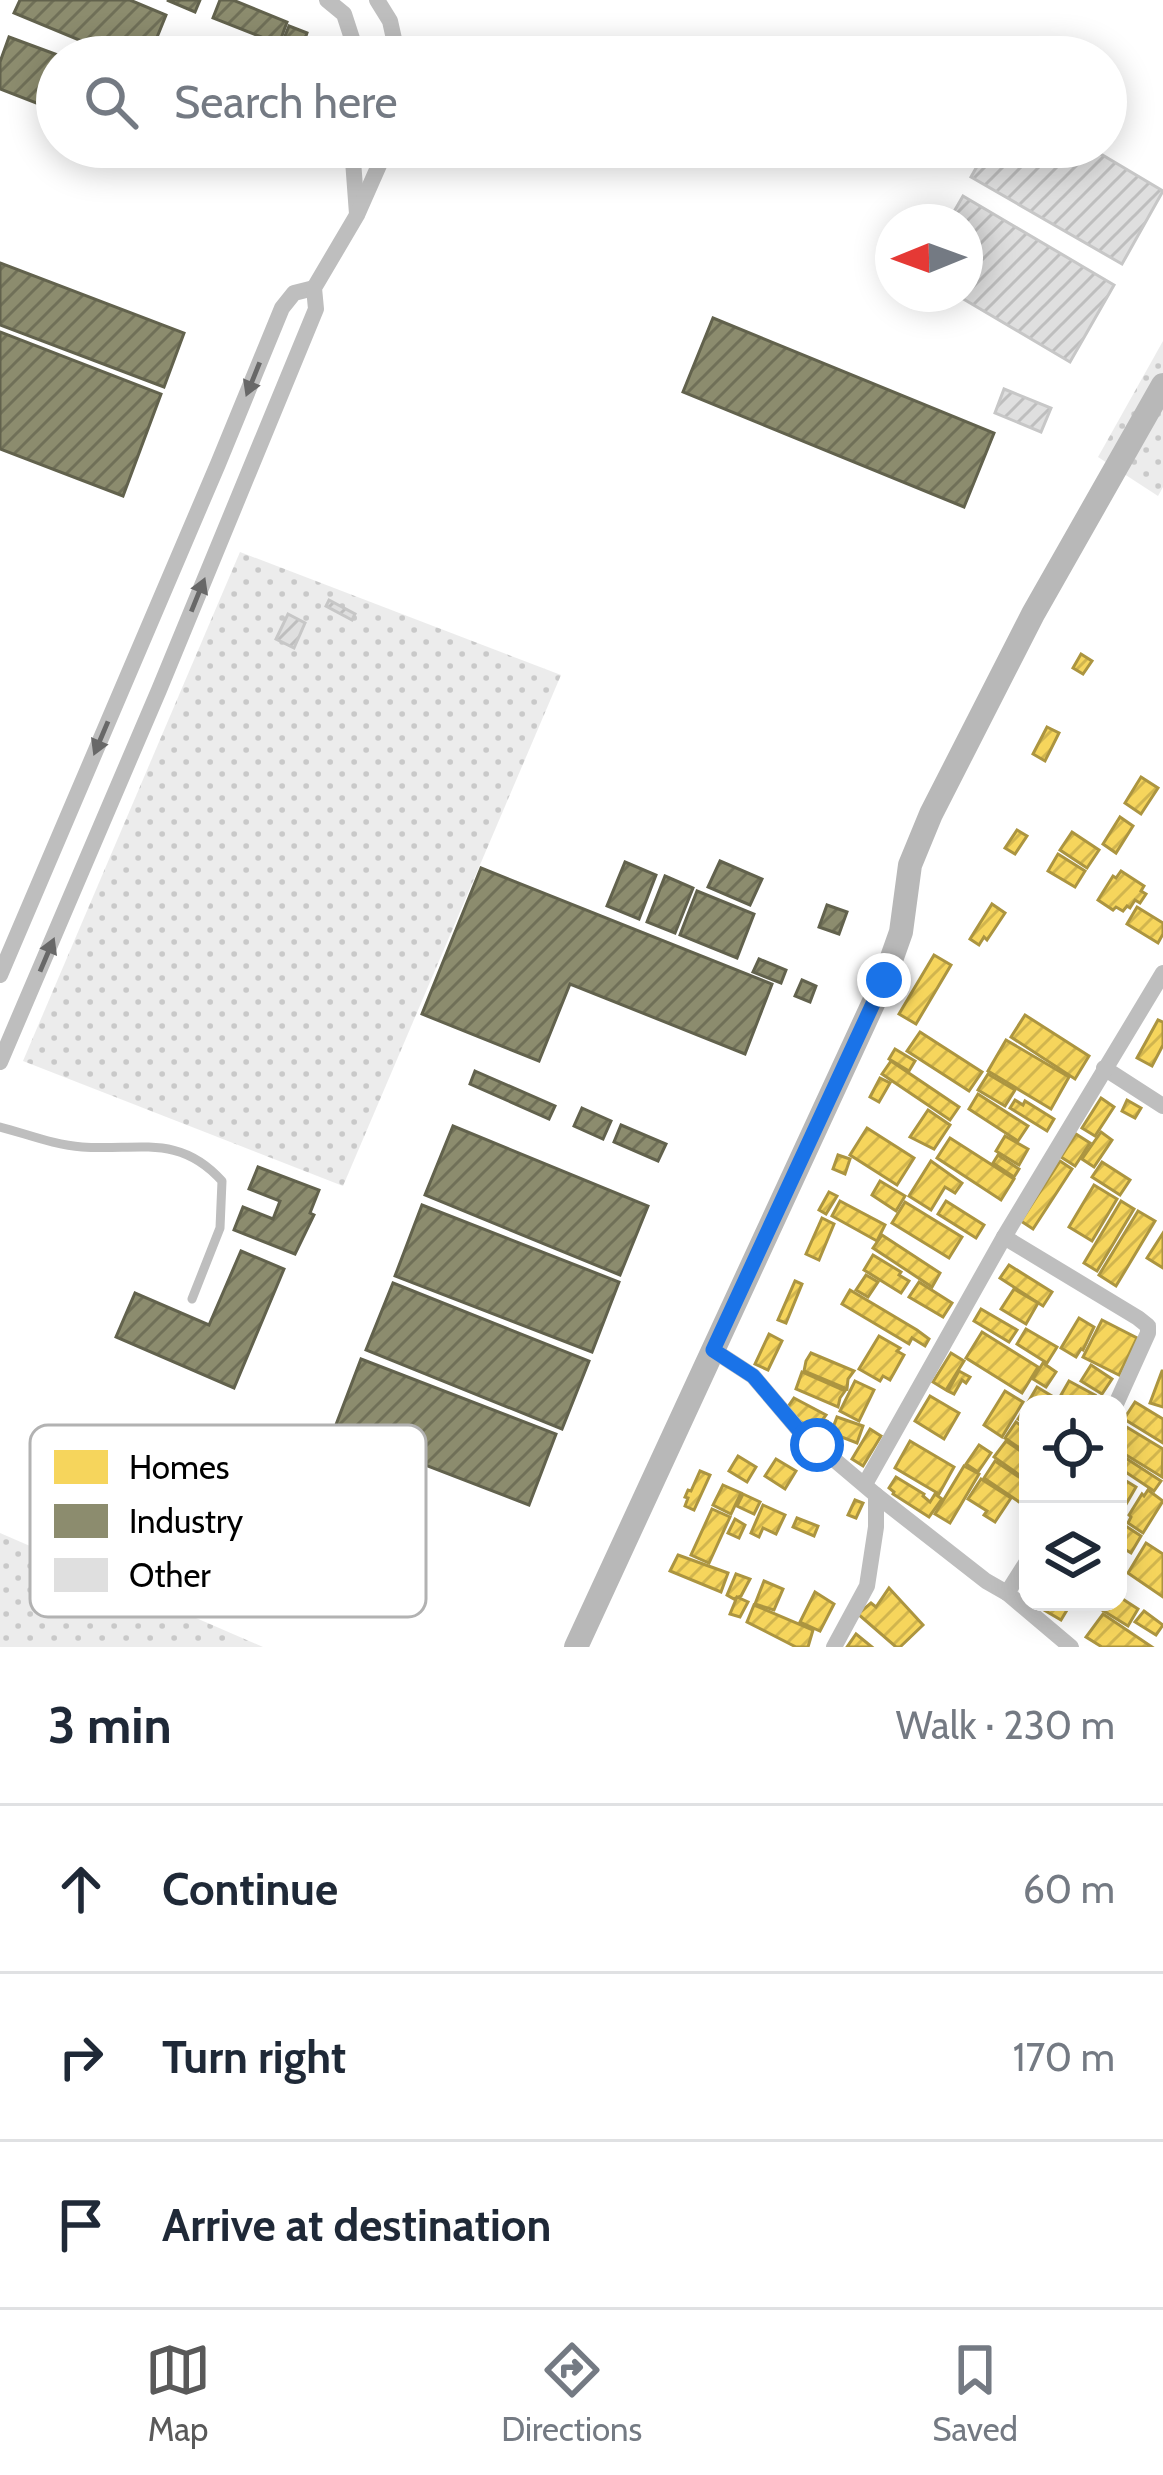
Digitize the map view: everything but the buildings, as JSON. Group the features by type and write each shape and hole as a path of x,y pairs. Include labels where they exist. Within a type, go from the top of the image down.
{"street":[{"path":"327,0 344,14 351,36"},
{"path":"377,0 393,36"},
{"path":"352,168 357,214"},
{"path":"0,1062 316,309 314,288 378,168"},
{"path":"0,975 282,308 294,292 314,288"},
{"path":"576,1647 890,965 901,932 910,865 931,814 1034,614 1163,385"},
{"path":"834,1647 867,1586 876,1526 871,1489 1004,1237 1163,973"},
{"path":"1104,1068 1163,1106"},
{"path":"1004,1237 1148,1326 1156,1337 1121,1395"},
{"path":"713,1350 753,1376 798,1429 903,1517 1071,1647"},
{"path":"876,1526 903,1517"},
{"path":"1007,1593 1019,1574"}],"lane":[{"path":"0,1127 79,1147 177,1149 208,1165 222,1181 220,1228 192,1299"}],"shaded area":[{"path":"1163,341 1163,487 1158,496 1098,457"},
{"path":"240,552 561,675 343,1186 23,1061"},
{"path":"0,1533 30,1546 30,1617 194,1617 263,1647 0,1647"}],"route":[{"path":"817,1445 753,1376 713,1350 884,980"}]}
